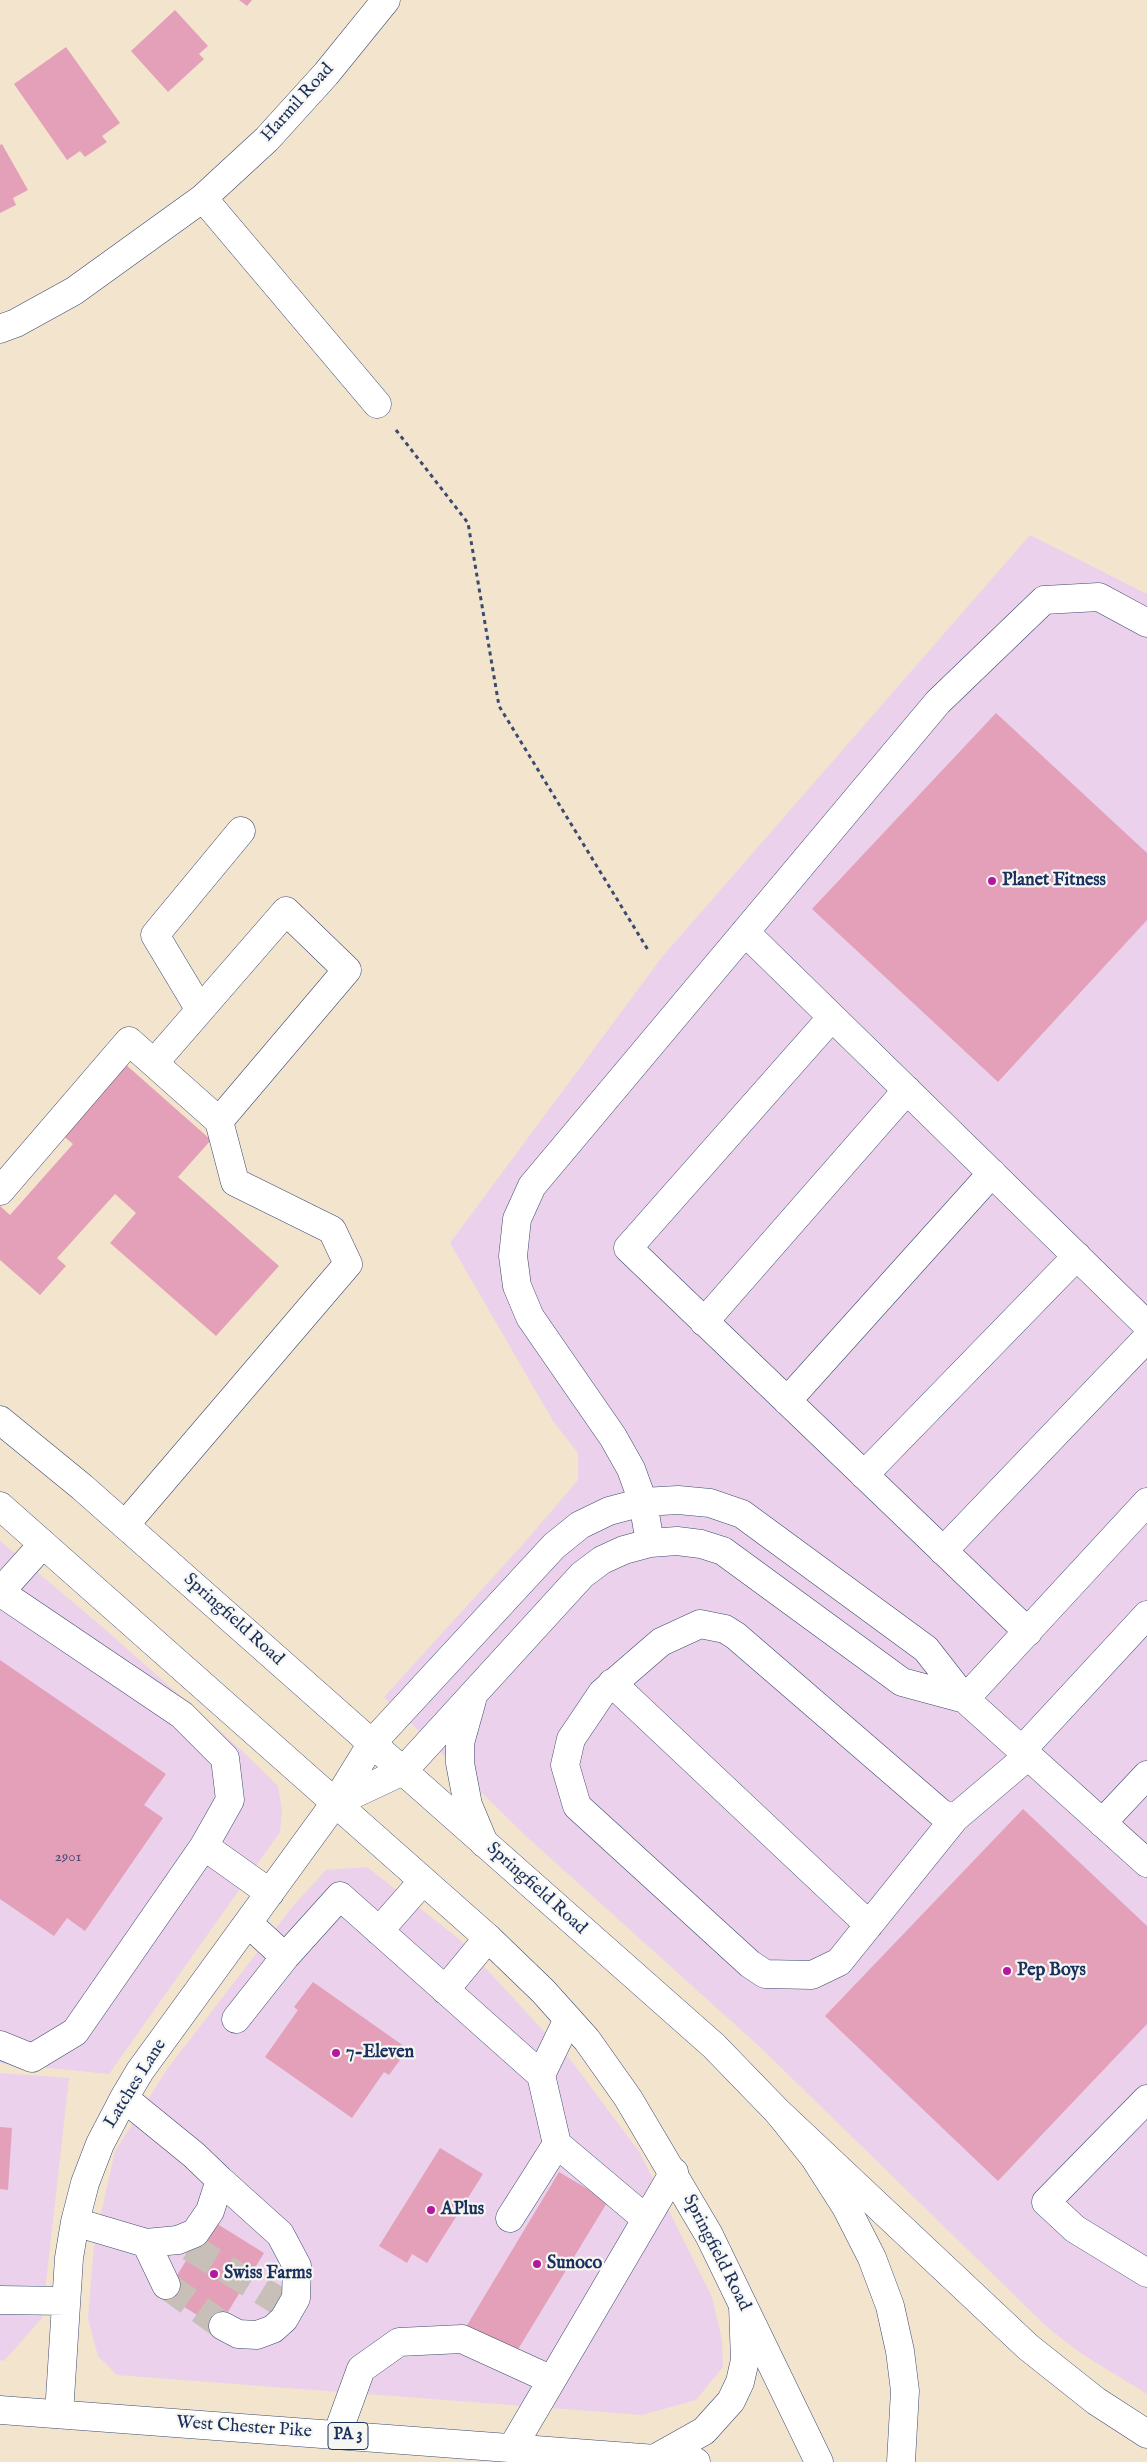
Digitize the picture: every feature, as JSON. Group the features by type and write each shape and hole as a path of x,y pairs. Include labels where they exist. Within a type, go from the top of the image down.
{"main road":[{"name":"Harmil Road","path":"0,329 16,324 74,291 203,198 267,139 326,74 386,0"},
{"path":"203,198 377,404"},
{"path":"650,1542 643,1502 631,1469 613,1437 530,1317 516,1279 513,1256 517,1219 532,1186 938,702 1044,600 1099,597 1147,623"},
{"path":"200,1010 155,935 241,831"},
{"path":"154,1062 286,911 347,970 219,1121"},
{"path":"745,932 1147,1325"},
{"path":"832,1016 628,1248 1028,1632"},
{"path":"0,1191 129,1041 219,1121 235,1182 332,1230 348,1264 125,1525"},
{"path":"704,1322 907,1090"},
{"path":"787,1401 992,1173"},
{"path":"864,1475 1077,1256"},
{"path":"943,1551 1147,1338"},
{"name":"Springfield Road","path":"0,1420 125,1525 714,2046 778,2112 814,2157 846,2207 872,2258 890,2306 900,2351 905,2391 904,2428 900,2462"},
{"name":"Latches Lane","path":"58,2414 69,2258 75,2222 85,2183 100,2144 124,2098 140,2071 335,1803 372,1743 554,1546 580,1525 609,1511 643,1502 678,1500 710,1503 742,1514 926,1648 965,1699 1147,1863"},
{"path":"403,1771 582,1576 602,1560 624,1550 650,1542 677,1541 701,1544 723,1551 902,1682 965,1699 1147,1502"},
{"name":"Springfield Road","path":"0,1506 488,1938 543,1990 587,2040 628,2098 674,2172 709,2235 819,2462"},
{"path":"0,2045 32,2058 75,2032 204,1846 230,1800 225,1758 182,1715 0,1592 43,1544"},
{"path":"955,1818 942,1814 736,1636 725,1629 700,1624 662,1642 602,1693 571,1739 565,1765 577,1806 750,1964 765,1974 812,1976 839,1962 955,1818 1025,1753 1147,1614"},
{"path":"612,1684 869,1925"},
{"path":"182,1715 206,1689"},
{"path":"475,1693 464,1722 460,1743 460,1763 468,1805 484,1843"},
{"name":"Latches Lane","path":"335,1803 403,1771"},
{"path":"1102,1823 1147,1775"},
{"path":"204,1846 270,1893"},
{"path":"379,1931 423,1881"},
{"path":"236,2019 285,1957 340,1896 542,2075 557,2144 646,2219"},
{"path":"248,1923 285,1957"},
{"path":"445,1990 488,1938"},
{"path":"542,2075 568,2019"},
{"path":"124,2098 194,2155 280,2234 297,2266 296,2298 284,2319 274,2329 257,2335 238,2334 223,2326"},
{"path":"1144,2267 1075,2229 1046,2202 1147,2099"},
{"path":"778,2112 1028,2347 1096,2401 1147,2434"},
{"path":"510,2218 557,2144"},
{"path":"512,2448 674,2172"},
{"path":"75,2222 146,2243 184,2243 202,2225 210,2211 220,2180"},
{"path":"146,2243 166,2284"},
{"path":"0,2300 66,2301"},
{"path":"654,2459 704,2431 731,2401 740,2382 745,2360 743,2306"},
{"path":"338,2435 361,2369 399,2342 462,2339 552,2380"},
{"name":"West Chester Pike","path":"0,2410 696,2462"}],"path":[{"path":"377,404 468,523 499,706 648,950"}],"shaded area":[{"path":"1030,535 1147,594 1147,2394 1082,2354 1048,2328 761,2048 527,1837 384,1697 524,1543 578,1480 578,1453 553,1421 450,1243 662,957"},
{"path":"0,1541 99,1624 240,1749 278,1786 282,1810 280,1832 109,2074 0,2063"},
{"path":"367,1867 459,1939 573,2063 640,2153 712,2297 722,2340 723,2367 696,2400 642,2415 117,2375 98,2356 88,2319 94,2245 115,2151 168,2068 293,1906 326,1870"},
{"path":"0,2073 69,2078 42,2318 4,2361 0,2360"}],"building":[{"path":"239,0 252,0 247,6"},
{"path":"175,10 208,46 199,54 204,59 168,92 131,51"},
{"path":"66,47 120,123 102,136 107,142 85,157 80,151 67,160 14,84"},
{"path":"2,144 28,190 13,198 16,205 0,213 0,145"},
{"name":"Planet Fitness","path":"996,713 1147,853 1147,920 998,1082 812,909"},
{"path":"124,1063 211,1140 178,1177 279,1266 216,1336 110,1243 136,1213 115,1194 57,1258 66,1266 40,1295 0,1260 0,1206 10,1215 73,1144 61,1134"},
{"path":"0,1660 166,1774 144,1805 163,1818 85,1931 67,1918 54,1936 0,1899"},
{"name":"Pep Boys","path":"1023,1809 1147,1926 1147,2024 998,2181 825,2016"},
{"name":"7-Eleven","path":"313,1982 408,2049 389,2075 384,2072 352,2118 265,2057 298,2010 294,2007"},
{"path":"0,2127 12,2128 8,2190 0,2189"},
{"name":"APlus","path":"440,2148 483,2174 427,2263 412,2254 407,2263 379,2246"},
{"name":"Sunoco","path":"559,2172 608,2201 514,2356 466,2327"},
{"name":"Swiss Farms","path":"211,2220 264,2253 218,2328 165,2295"}],"tunnel":[{"path":"190,2247 290,2308"},
{"path":"166,2285 223,2326"}],"place":[{"name":"Planet Fitness","path":"992,881"},
{"name":"Pep Boys","path":"1007,1971"},
{"name":"7-Eleven","path":"336,2053"},
{"name":"APlus","path":"431,2210"},
{"name":"Sunoco","path":"537,2264"},
{"name":"Swiss Farms","path":"214,2274"}]}
